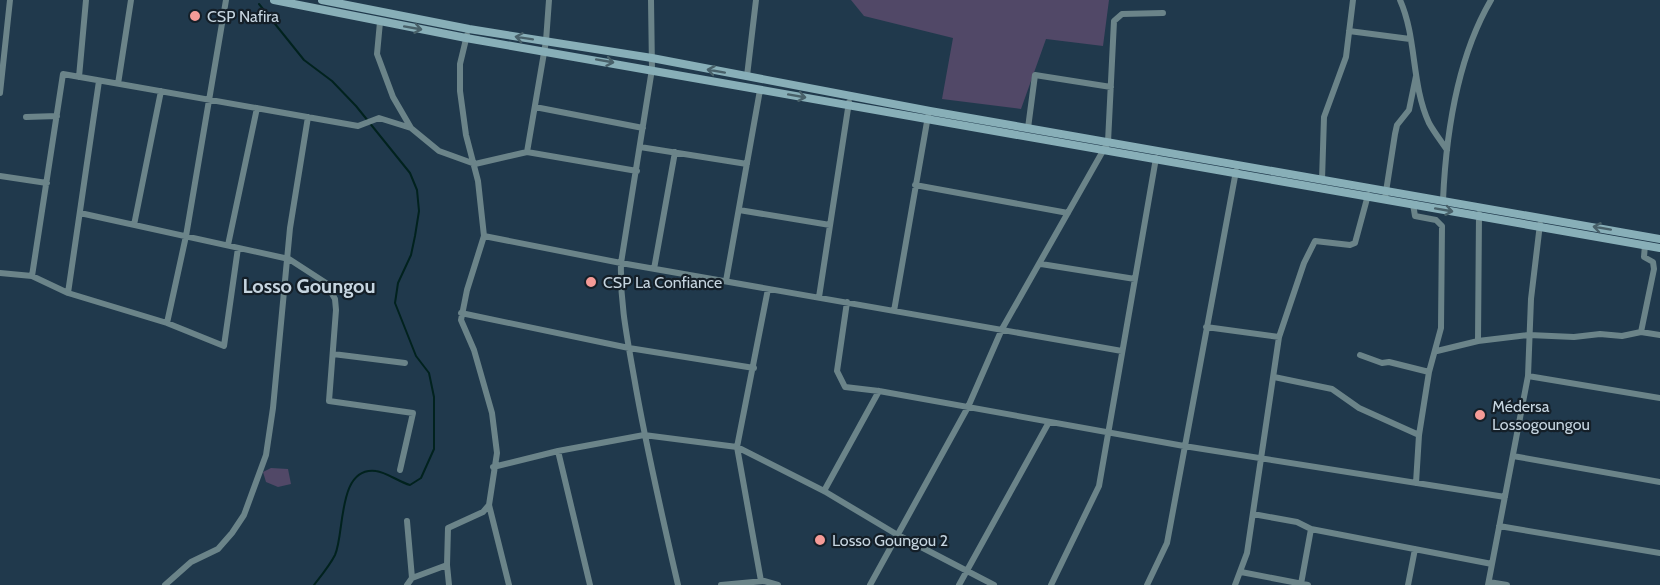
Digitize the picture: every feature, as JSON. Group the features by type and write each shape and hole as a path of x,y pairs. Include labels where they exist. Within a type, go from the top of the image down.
{"main road":[{"path":"274,0 380,22 545,46 760,90 849,105 1028,128 1108,142 1158,155 1368,195 1443,200 1480,212"},
{"path":"322,0 354,3 467,33"},
{"path":"545,46 652,58 851,95 928,115 1102,150 1158,155"},
{"path":"1237,169 1322,180 1386,195 1413,204 1660,239"},
{"path":"1540,222 1660,248"}],"street":[{"path":"0,93 10,0"},
{"path":"79,77 86,0"},
{"path":"118,84 131,0"},
{"path":"167,323 186,236 226,0"},
{"path":"527,152 545,46 549,0"},
{"path":"651,0 652,69 621,263 622,322 629,348 644,435 678,585"},
{"path":"747,76 756,0"},
{"path":"1322,180 1324,117 1346,57 1353,0"},
{"path":"1400,0 1423,106 1430,123 1447,150"},
{"path":"1443,200 1447,150 1468,50 1491,0"},
{"path":"351,17 354,3"},
{"path":"870,585 968,406 1002,330 1108,142 1112,87 1112,33 1116,17 1163,13"},
{"path":"380,22 377,54 393,98 411,128 439,151 475,164 527,152 637,171"},
{"path":"1348,32 1410,39"},
{"path":"467,33 460,64 460,91 466,135 475,164 484,236 461,313 492,413 497,453 493,467 489,505 509,585"},
{"path":"1386,195 1396,128 1409,110 1417,72"},
{"path":"32,276 63,74 358,126 379,118 411,128"},
{"path":"1028,128 1035,75 1112,87"},
{"path":"68,293 99,81"},
{"path":"726,281 760,90"},
{"path":"134,225 161,92"},
{"path":"819,297 851,95"},
{"path":"535,107 642,128"},
{"path":"228,245 257,108"},
{"path":"894,310 928,115"},
{"path":"26,117 57,116"},
{"path":"165,585 191,562 218,549 238,524 252,495 266,455 289,259 290,228 308,117"},
{"path":"640,147 747,164"},
{"path":"654,269 675,152"},
{"path":"1051,585 1099,486 1158,155"},
{"path":"1147,585 1167,543 1237,169"},
{"path":"0,176 47,183"},
{"path":"915,185 1068,213"},
{"path":"1235,585 1241,572 1253,514 1279,337 1313,243 1320,240 1354,244 1368,195"},
{"path":"1413,204 1414,216 1436,220 1442,226 1443,303 1437,351 1429,372 1419,435 1416,483"},
{"path":"739,210 831,225"},
{"path":"1478,341 1480,212"},
{"path":"80,213 289,259 326,283 331,289 336,310 329,401 413,413 400,470"},
{"path":"1507,585 1488,583 1528,376 1528,334 1540,222"},
{"path":"484,236 654,269 1122,351"},
{"path":"1641,332 1654,269 1653,262 1644,257 1645,246"},
{"path":"0,273 32,276 68,293 167,323 224,346 238,248"},
{"path":"1041,264 1135,279"},
{"path":"761,581 737,447 768,289"},
{"path":"847,302 837,368 838,377 845,387 879,390 1184,446 1506,497"},
{"path":"461,313 629,348 754,368"},
{"path":"1206,327 1279,337"},
{"path":"1437,351 1478,341 1528,334 1574,338 1600,334 1622,336 1641,332 1660,334"},
{"path":"333,354 405,363"},
{"path":"1360,355 1382,363 1389,362 1429,372"},
{"path":"1275,376 1332,389 1359,408 1419,435"},
{"path":"1528,376 1660,398"},
{"path":"824,491 879,390"},
{"path":"959,585 1049,422"},
{"path":"493,467 558,451 644,435 737,447 824,491 896,534 994,585"},
{"path":"558,451 590,585"},
{"path":"1513,456 1660,482"},
{"path":"449,585 448,528 483,512 489,505"},
{"path":"1253,514 1297,522 1311,529 1492,564"},
{"path":"407,521 412,578"},
{"path":"1499,526 1660,553"},
{"path":"1241,572 1304,584 1311,529"},
{"path":"1408,585 1415,549"},
{"path":"407,585 412,578 447,565"},
{"path":"721,585 761,581 778,585"}],"shaded area":[{"path":"851,0 1109,0 1103,46 1046,39 1021,109 942,99 953,38 864,16"},
{"path":"271,468 288,469 291,484 278,487 266,482 263,472"}],"waterway":[{"path":"259,4 304,60 332,81 356,106 410,173 417,190 419,211 411,255 398,283 395,303 416,356 429,373 434,397 434,449 421,478 410,485 376,471 363,472 355,479 345,503 335,555 314,585"}],"place":[{"name":"CSP Nafira","path":"195,16"},
{"name":"CSP La Confiance","path":"591,282"},
{"name":"Médersa Lossogoungou","path":"1480,415"},
{"name":"Losso Goungou 2","path":"820,540"}],"district":[{"name":"Losso Goungou","path":"309,286"}]}
